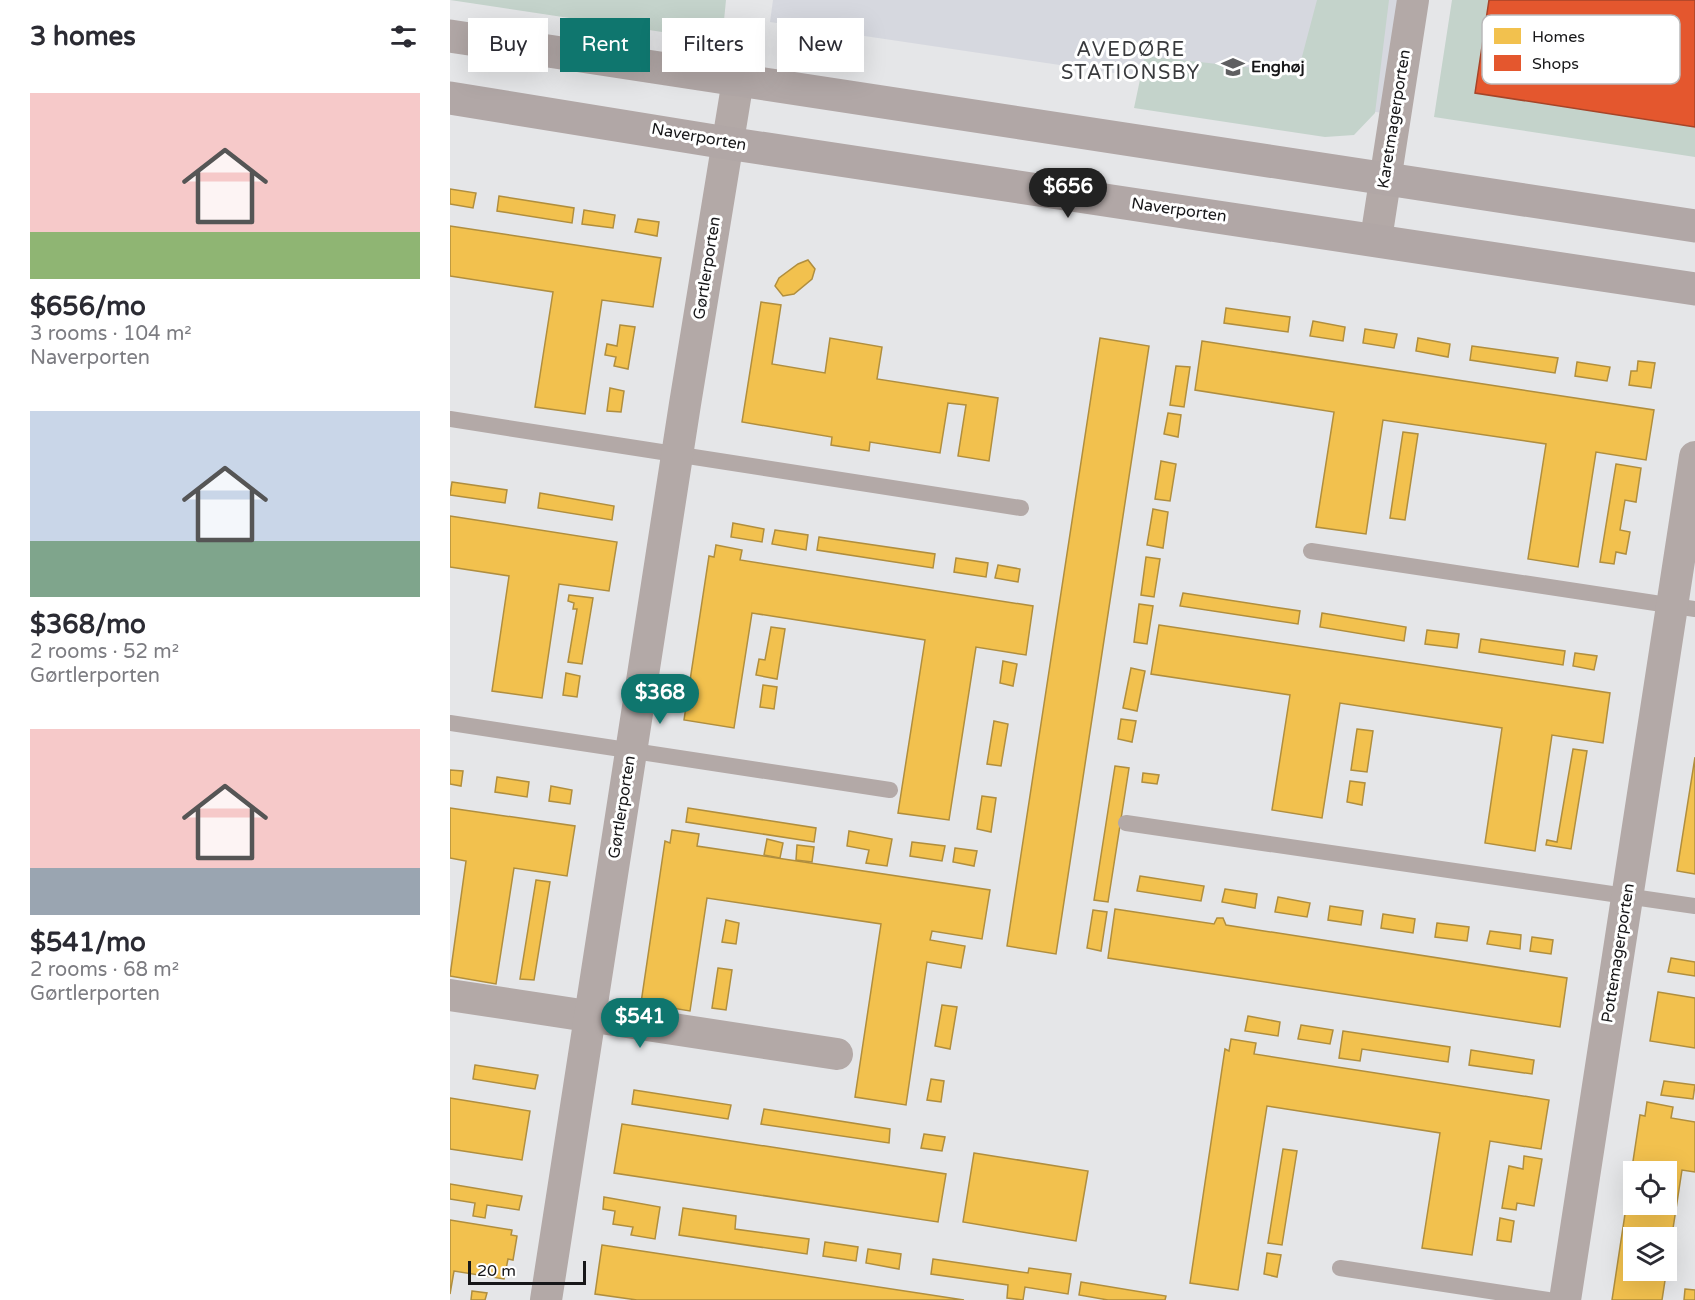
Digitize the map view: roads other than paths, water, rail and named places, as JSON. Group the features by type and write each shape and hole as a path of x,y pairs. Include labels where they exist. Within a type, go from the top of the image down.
{"street":[{"name":"Karetmagerporten","path":"1376,239 1413,0"},
{"path":"450,36 1695,226"},
{"name":"Gørtlerporten","path":"546,1300 677,456 738,80"},
{"name":"Naverporten","path":"450,98 727,143 1376,239 1695,289"},
{"name":"Pottemagerporten","path":"1565,1300 1627,895 1683,608 1695,457"},
{"path":"450,995 837,1054"}],"lane":[{"path":"450,419 1021,508"},
{"path":"1311,551 1683,608"},
{"path":"450,723 890,790"},
{"path":"1126,823 1695,906"},
{"path":"1340,1268 1548,1300"}],"place":[{"name":"Enghøj","path":"1233,67"}],"district":[{"name":"AVEDØRE STATIONSBY","path":"1131,62"}]}
